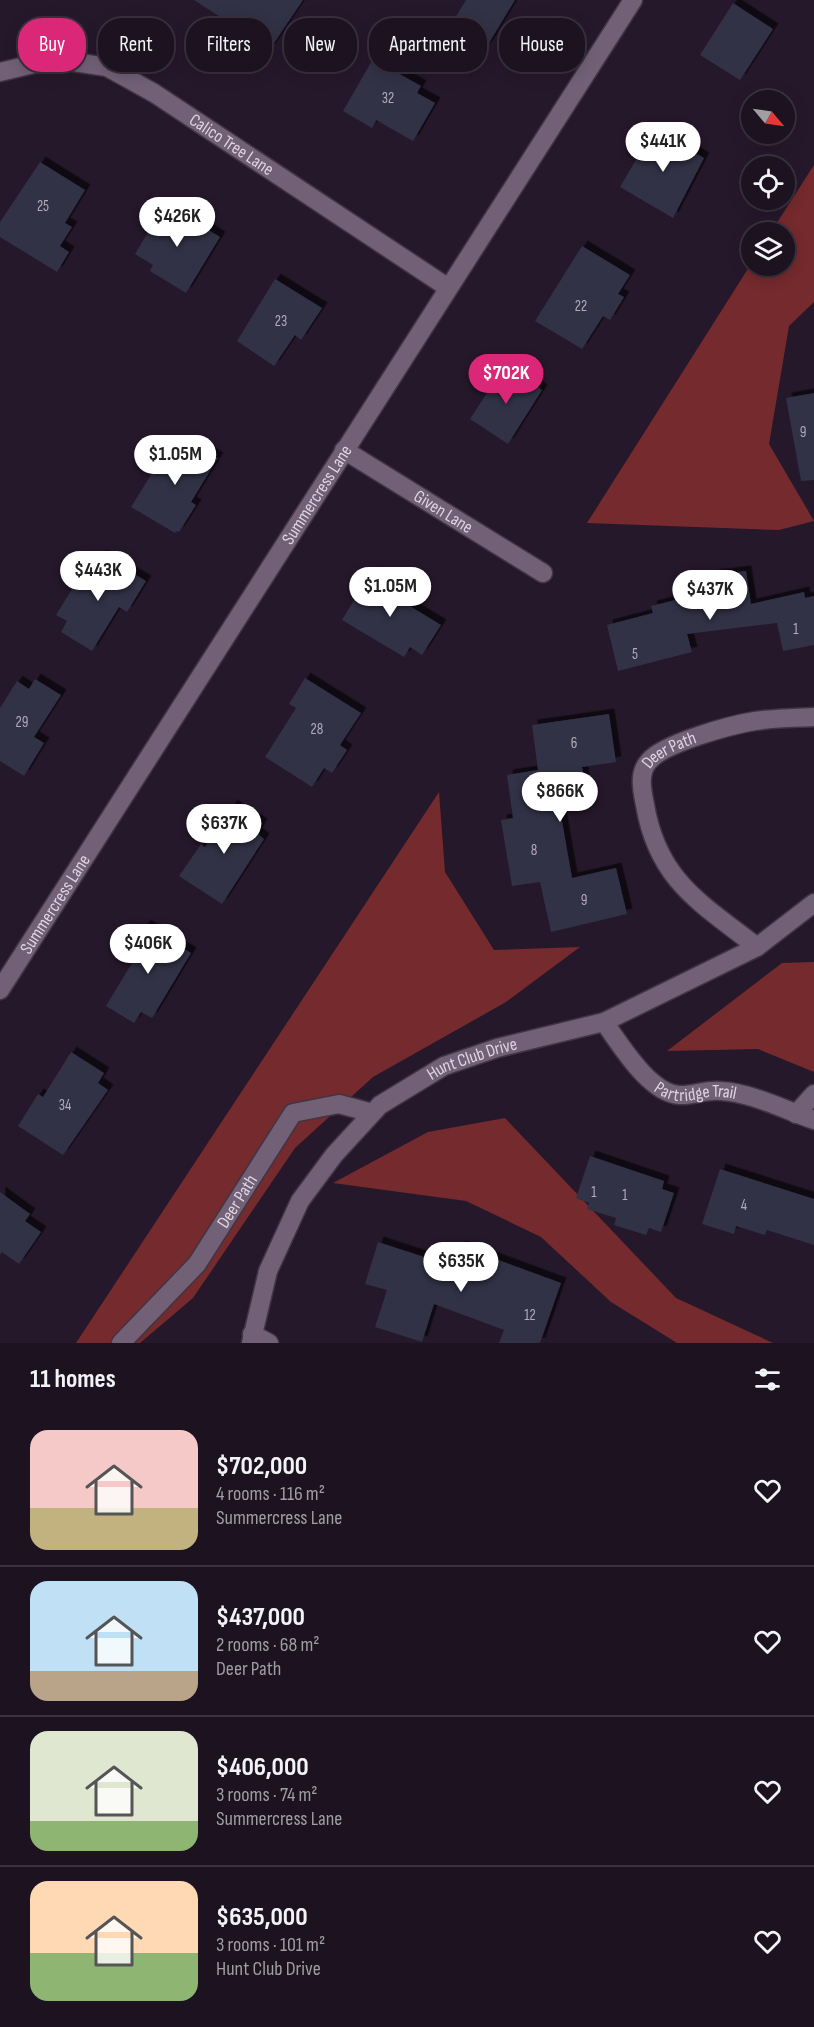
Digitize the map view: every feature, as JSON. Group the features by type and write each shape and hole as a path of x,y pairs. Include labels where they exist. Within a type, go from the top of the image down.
{"street":[{"name":"Summercress Lane","path":"0,990 447,287 633,0"},
{"name":"Calico Tree Lane","path":"1,70 54,59 107,67 154,93 447,287"},
{"name":"Given Lane","path":"344,450 543,573"},
{"name":"Deer Path","path":"757,947 683,889 664,864 652,837 641,781 647,762 667,746 753,721 814,717"},
{"name":"Hunt Club Drive","path":"251,1339 268,1270 300,1201 334,1155 380,1105 444,1066 497,1048 604,1022 757,947 812,908"},
{"name":"Partridge Trail","path":"604,1022 647,1078 662,1089 677,1095 719,1090 742,1095 814,1120"},
{"path":"796,1114 814,1094"},
{"name":"Deer Path","path":"121,1343 197,1264 292,1113 339,1104 372,1113"},
{"path":"251,1339 269,1343"}],"shaded area":[{"path":"814,165 814,302 789,326 769,444 814,521 779,530 587,523 743,276 795,276 795,222 777,222 785,210 795,210 795,195"},
{"path":"439,792 445,872 494,950 580,947 506,1002 373,1077 295,1148 193,1298 140,1343 76,1343"},
{"path":"814,962 814,1072 758,1049 667,1051 782,963"},
{"path":"505,1118 676,1298 773,1343 677,1343 611,1302 541,1237 466,1201 333,1183 428,1132"}],"building":[{"path":"194,0 303,0 291,18 284,18 284,28 272,46 272,18 222,18"},
{"path":"466,0 515,0 504,18 499,18 499,26 487,46 487,18 455,18"},
{"path":"733,3 773,29 740,80 700,55"},
{"path":"369,66 369,72 396,72 421,86 417,93 435,103 413,141 376,120 372,128 343,111"},
{"path":"654,129 704,158 673,218 620,187"},
{"path":"40,162 85,190 65,223 72,227 60,246 69,252 57,272 0,237 0,222"},
{"path":"165,204 220,237 186,293 150,271 153,265 135,254"},
{"path":"582,246 630,275 618,294 624,297 610,320 603,316 582,349 535,321"},
{"path":"275,279 322,308 301,340 295,335 274,366 237,341"},
{"path":"505,365 542,390 508,444 470,419"},
{"path":"814,393 814,480 801,481 786,398"},
{"path":"190,441 218,458 191,502 196,505 179,532 175,533 131,507 170,444 183,452"},
{"path":"101,555 146,581 127,612 119,607 92,651 61,632 67,621 56,615 77,581 83,585"},
{"path":"746,571 751,604 804,592 805,598 814,596 814,645 783,651 777,623 687,634 692,652 618,671 607,625 653,613 651,606 700,594 699,587 714,585 713,575"},
{"path":"371,572 405,592 400,600 441,625 422,655 410,647 404,657 342,620"},
{"path":"305,678 361,713 340,745 347,750 332,773 324,768 312,787 265,757 296,708 289,704"},
{"path":"35,679 61,695 34,737 44,743 24,776 0,761 0,708 17,681 29,689"},
{"path":"609,714 616,762 582,767 587,800 559,804 572,878 616,868 627,914 551,932 540,882 512,886 501,820 513,818 507,775 538,770 532,725"},
{"path":"232,805 262,824 257,833 264,839 222,904 179,876 201,844 205,847"},
{"path":"145,925 191,953 152,1018 141,1012 134,1023 106,1006 135,958 127,953"},
{"path":"71,1052 104,1073 98,1083 108,1090 63,1155 18,1126 38,1094 43,1097"},
{"path":"590,1156 664,1181 662,1189 674,1193 661,1232 649,1228 646,1235 614,1225 616,1218 587,1209 589,1203 576,1198"},
{"path":"720,1169 814,1199 814,1245 767,1230 765,1235 736,1226 734,1234 702,1224"},
{"path":"0,1192 30,1214 25,1221 41,1232 19,1264 2,1252 0,1255"},
{"path":"378,1242 452,1266 460,1246 561,1283 540,1343 499,1343 504,1330 434,1304 422,1342 375,1327 387,1290 365,1284"}]}
